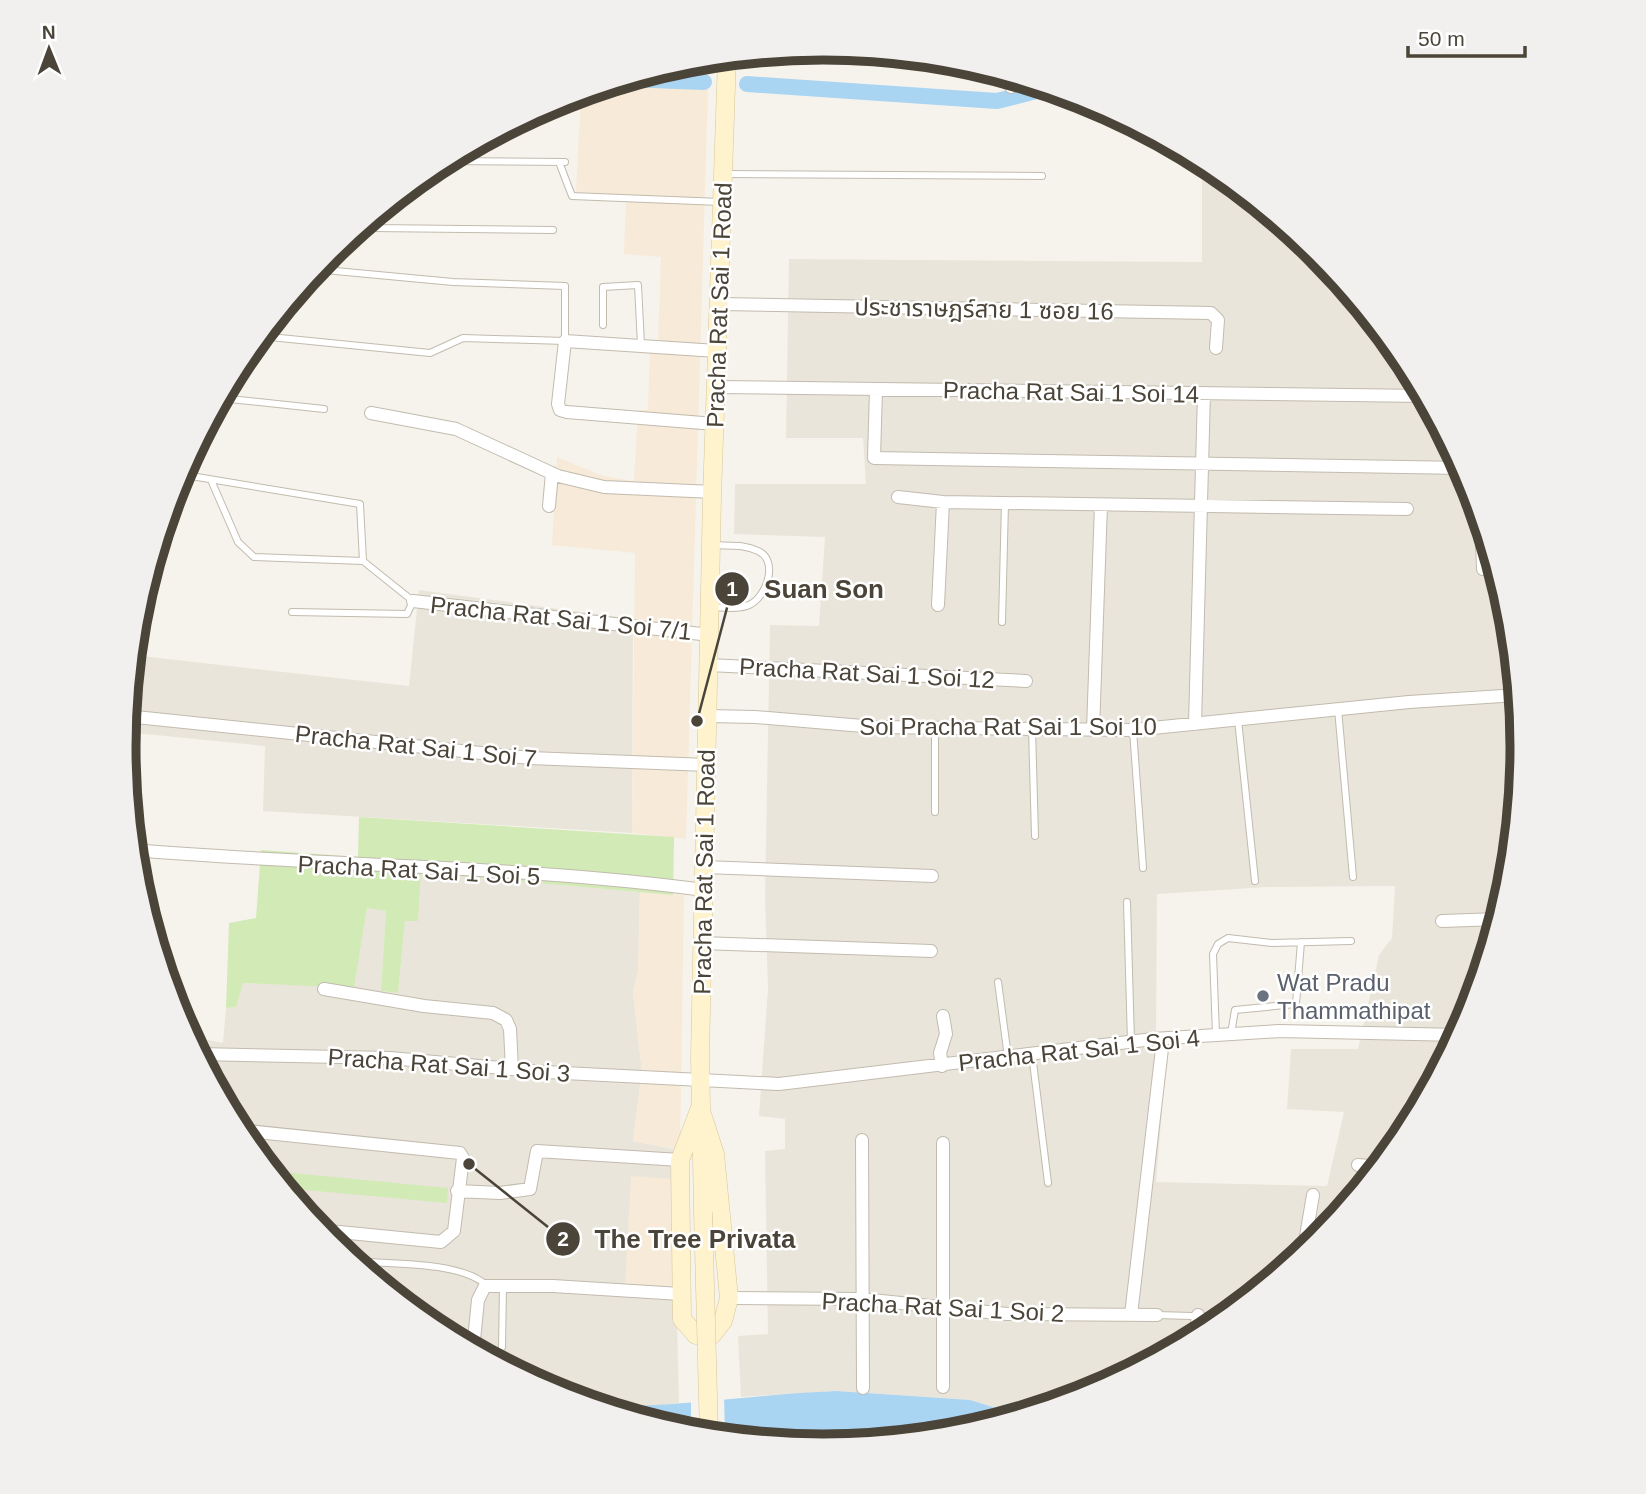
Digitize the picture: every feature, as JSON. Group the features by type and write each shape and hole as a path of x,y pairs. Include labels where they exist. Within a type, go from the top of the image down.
{"main road":[{"name":"Pracha Rat Sai 1 Road","path":"709,1425 700,1080 713,492 727,66"},
{"path":"700,1108 715,1154 729,1298 717,1331 712,1335 696,1335 682,1319 680,1160 700,1108"}],"street":[{"name":"ประชาราษฎร์สาย 1 ซอย 16","path":"719,304 1211,313 1218,320 1216,348"},
{"path":"715,424 560,410 558,404 565,341 717,351"},
{"name":"Pracha Rat Sai 1 Soi 14","path":"716,387 1414,396"},
{"path":"876,389 874,458 1452,470"},
{"path":"1195,724 1204,393"},
{"path":"370,413 456,429 552,473 604,487 713,492"},
{"path":"549,506 552,473"},
{"path":"898,497 943,502 1199,508 1407,509"},
{"path":"938,604 943,502"},
{"path":"1093,730 1101,505"},
{"path":"1482,554 1483,569"},
{"name":"Pracha Rat Sai 1 Soi 7/1","path":"413,601 710,635"},
{"name":"Pracha Rat Sai 1 Soi 12","path":"709,665 1026,681"},
{"name":"Soi Pracha Rat Sai 1 Soi 10","path":"708,716 755,716 875,727 1133,730 1338,709 1508,696"},
{"name":"Pracha Rat Sai 1 Soi 7","path":"137,717 530,758 707,765"},
{"name":"Pracha Rat Sai 1 Soi 5","path":"144,851 271,862 446,868 704,890"},
{"path":"704,867 932,876"},
{"path":"1442,921 1488,919"},
{"path":"702,943 931,951"},
{"path":"324,989 424,1006 493,1013 506,1020 510,1029 512,1069"},
{"path":"942,1066 940,1053 946,1034 943,1016"},
{"name":"Pracha Rat Sai 1 Soi 4","path":"700,1080 779,1084 1131,1042 1280,1031 1447,1035"},
{"path":"1131,1315 1163,1040"},
{"name":"Pracha Rat Sai 1 Soi 3","path":"208,1054 390,1058 512,1069 700,1080"},
{"path":"253,1131 457,1152 463,1158 454,1231 441,1242 336,1232"},
{"path":"862,1140 863,1388"},
{"path":"943,1143 943,1387"},
{"path":"457,1191 500,1193 530,1189 537,1151 680,1160"},
{"path":"1358,1165 1368,1166"},
{"path":"1306,1236 1313,1195"},
{"path":"474,1339 478,1300 483,1287 487,1286 552,1286 681,1294"},
{"name":"Pracha Rat Sai 1 Soi 2","path":"729,1298 862,1300 1007,1314 1157,1315"},
{"path":"1197,1324 1198,1315"}],"lane":[{"path":"465,160 562,162 572,197 722,202"},
{"path":"723,174 1042,176"},
{"path":"373,228 553,230"},
{"path":"271,337 430,353 463,338 565,341 565,286 453,282 328,270"},
{"path":"603,325 603,286 638,285 641,347"},
{"path":"230,399 324,409"},
{"path":"191,476 360,505 363,561"},
{"path":"211,480 238,542 254,557 363,561 413,601 407,614 292,612"},
{"path":"1002,622 1005,503"},
{"path":"710,607 748,605 765,591 768,571 767,559 760,551 743,546 712,545"},
{"path":"1338,709 1353,877"},
{"path":"1238,720 1255,881"},
{"path":"934,727 935,812"},
{"path":"1032,729 1035,836"},
{"path":"1133,730 1143,868"},
{"path":"1127,902 1131,1042"},
{"path":"1216,1035 1213,954 1218,944 1228,938 1301,942 1351,941"},
{"path":"1231,1034 1235,1010 1296,1004 1301,942"},
{"path":"998,982 1008,1057"},
{"path":"1032,1054 1048,1183"},
{"path":"368,1263 459,1271 478,1278 487,1286"},
{"path":"502,1347 503,1287"},
{"path":"1157,1315 1209,1316"}],"shaded area":[{"path":"644,83 708,86 686,839 632,833 635,553 552,545 557,457 603,476 634,481 638,410 648,410 650,343 658,343 661,257 624,254 626,195 576,192 580,104"},
{"path":"1202,173 1242,202 1309,261 1340,294 1395,365 1440,443 1458,484 1487,569 1497,613 1505,657 1510,747 1505,837 1497,881 1474,968 1458,1010 1440,1051 1395,1129 1340,1200 1309,1233 1276,1264 1205,1319 1127,1364 1044,1398 1003,1410 970,1400 837,1391 741,1397 738,1336 768,1334 765,1151 785,1149 785,1119 759,1116 768,989 765,898 770,625 819,626 825,537 734,534 735,484 866,484 863,438 786,438 789,259 1202,262","holes":["1395,886 1392,938 1379,955 1358,1049 1291,1049 1287,1109 1344,1112 1327,1186 1156,1182 1168,1037 1156,1037 1157,894 1267,887"]},
{"path":"419,590 633,619 632,833 263,811 265,746 136,733 141,656 409,686"},
{"path":"421,873 640,892 638,972 633,993 642,1071 633,1141 673,1149 679,1403 631,1407 560,1382 479,1342 404,1292 337,1233 278,1166 251,1129 206,1051 201,1039 223,1043 226,1008 236,1007 242,983 354,987 367,908 386,911 381,991 398,993 405,920 418,920"},
{"path":"640,892 684,895 680,1150 633,1141 642,1071 633,993 638,972"},
{"path":"631,1176 674,1179 678,1291 625,1287"}],"green space":[{"path":"359,817 674,837 673,895 421,873 418,921 405,921 398,993 381,991 386,911 367,908 354,988 243,983 236,1007 226,1008 229,923 256,918 261,850 358,857"},
{"path":"283,1172 448,1188 447,1203 297,1189"}],"water":[{"path":"837,1391 970,1400 1003,1410 913,1429 823,1434 733,1429 628,1406"}],"pier":[{"path":"724,1395 725,1428 691,1421 691,1399"}],"waterway":[{"path":"657,80 704,82"},
{"path":"747,84 997,101 1031,92"}],"place":[{"name":"Suan Son","path":"697,721"},
{"name":"Wat Pradu Thammathipat","path":"1263,996"},
{"name":"The Tree Privata","path":"469,1164"}]}
